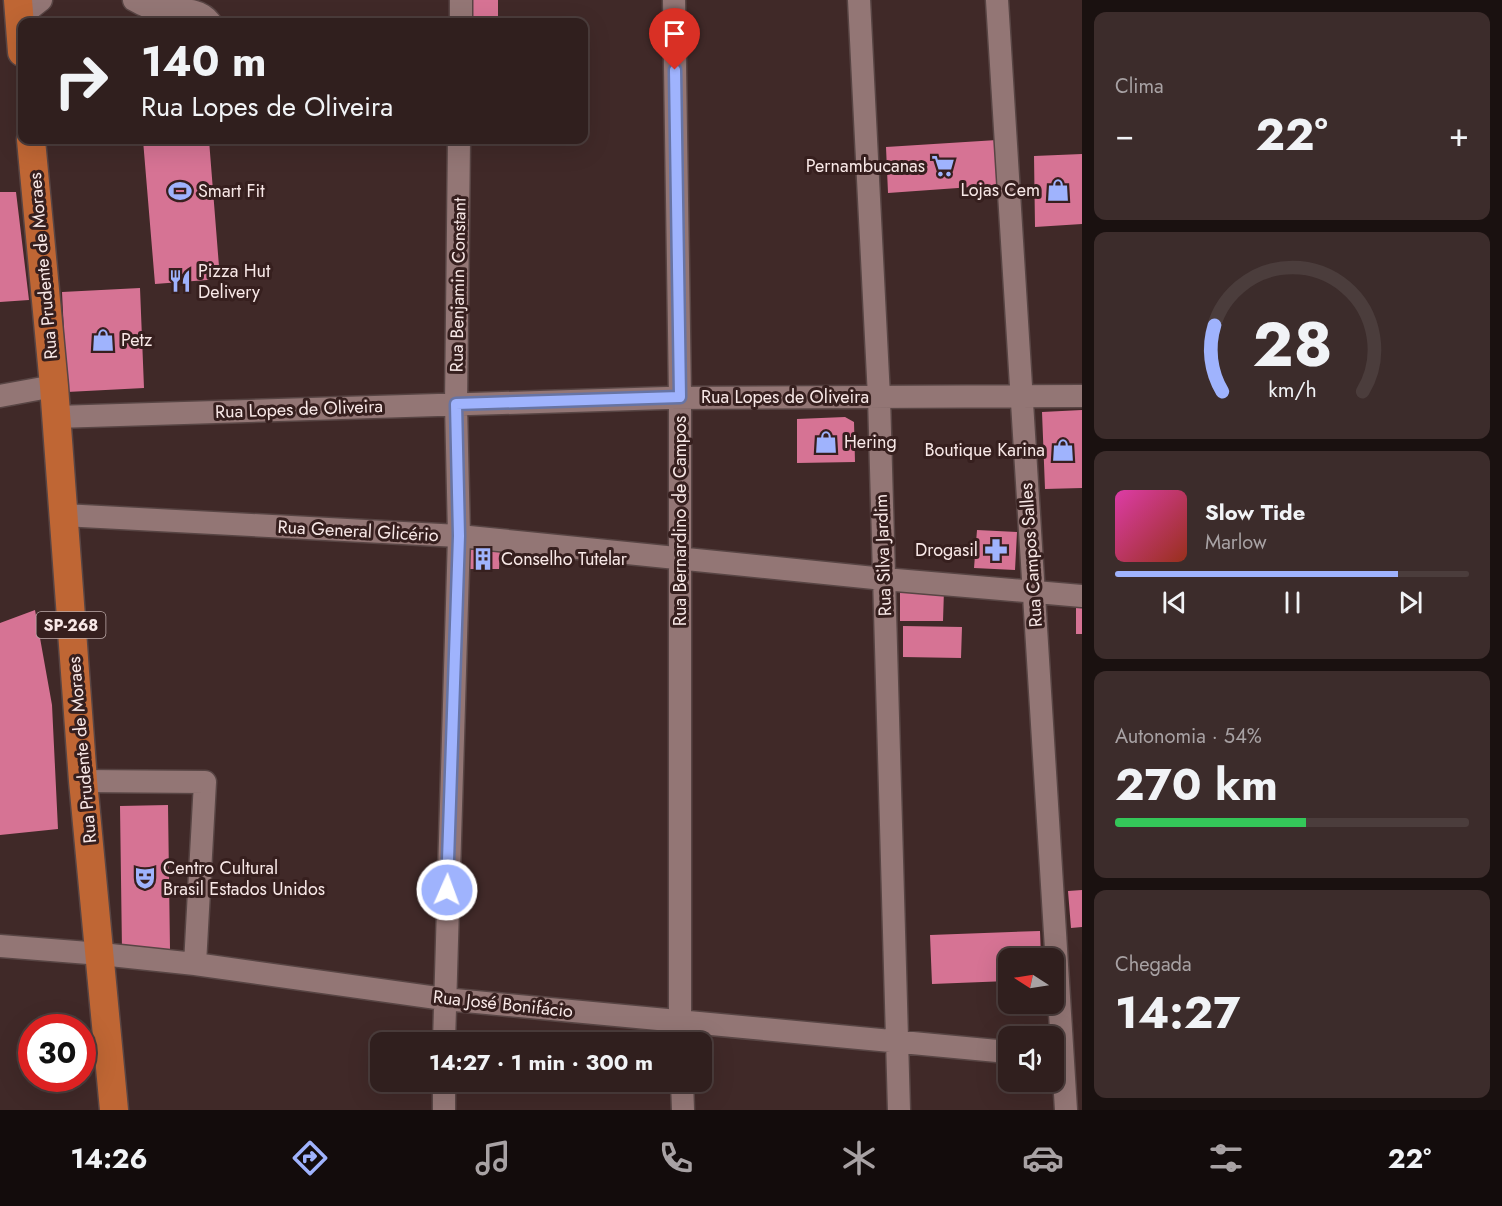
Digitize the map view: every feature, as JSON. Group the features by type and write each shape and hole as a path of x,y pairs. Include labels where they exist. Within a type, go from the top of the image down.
{"main road":[{"path":"18,0 20,18"},
{"name":"Rua Prudente de Moraes","path":"31,144 54,386 84,781 114,1110"}],"street":[{"path":"25,18 27,11 33,4 41,0"},
{"path":"134,0 158,9 190,10 205,18"},
{"path":"461,0 461,18"},
{"name":"Rua Bernardino de Campos","path":"674,0 681,557 680,1032"},
{"name":"Rua Silva Jardim","path":"859,0 879,397 899,1110"},
{"name":"Rua Campos Salles","path":"997,0 1066,1056 1066,1110"},
{"name":"Rua Benjamin Constant","path":"444,1032 459,536 456,404 459,144"},
{"path":"0,396 54,386"},
{"name":"Rua Lopes de Oliveira","path":"56,417 680,397 1082,396"},
{"name":"Rua General Glicério","path":"63,515 459,536 884,579 1082,596"},
{"path":"84,781 205,782 195,964"},
{"name":"Rua José Bonifácio","path":"0,946 195,964 680,1032"},
{"name":"Rua José Bonifácio","path":"712,1034 897,1043 998,1051"},
{"path":"444,1092 444,1110"},
{"path":"682,1092 683,1110"}],"building":[{"path":"470,0 498,0 498,18 470,18"},
{"name":"Pernambucanas","path":"997,140 1000,185 888,193 886,147"},
{"path":"143,144 209,144 220,279 155,284"},
{"name":"Lojas Cem","path":"1082,154 1082,224 1035,227 1034,156"},
{"path":"0,192 16,192 29,300 0,302"},
{"name":"Petz","path":"140,288 144,388 67,392 62,292"},
{"name":"Boutique Karina","path":"1082,410 1082,488 1045,489 1042,412"},
{"name":"Hering","path":"845,417 854,422 855,462 797,463 797,419"},
{"name":"Drogasil","path":"977,530 1017,532 1015,570 974,568"},
{"name":"Conselho Tutelar","path":"466,548 500,548 499,569 466,569"},
{"path":"900,589 944,590 943,621 900,621"},
{"path":"1076,603 1082,603 1082,634 1076,634"},
{"path":"35,610 52,705 58,829 0,835 0,623"},
{"path":"903,626 962,627 961,658 903,657"},
{"name":"Centro Cultural Brasil Estados Unidos","path":"168,805 170,950 122,951 120,806"},
{"path":"1082,890 1082,927 1071,928 1068,891"},
{"path":"1040,931 1041,948 998,948 998,981 932,984 930,935"}],"place":[{"name":"Pernambucanas","path":"943,166"},
{"name":"Lojas Cem","path":"1058,190"},
{"name":"Smart Fit","path":"180,191"},
{"name":"Pizza Hut Delivery","path":"180,281"},
{"name":"Petz","path":"103,340"},
{"name":"Hering","path":"826,442"},
{"name":"Boutique Karina","path":"1063,450"},
{"name":"Drogasil","path":"996,550"},
{"name":"Conselho Tutelar","path":"483,559"},
{"name":"Centro Cultural Brasil Estados Unidos","path":"145,878"}],"route":[{"path":"447,890 459,536 456,404 680,397 675,70"}]}
